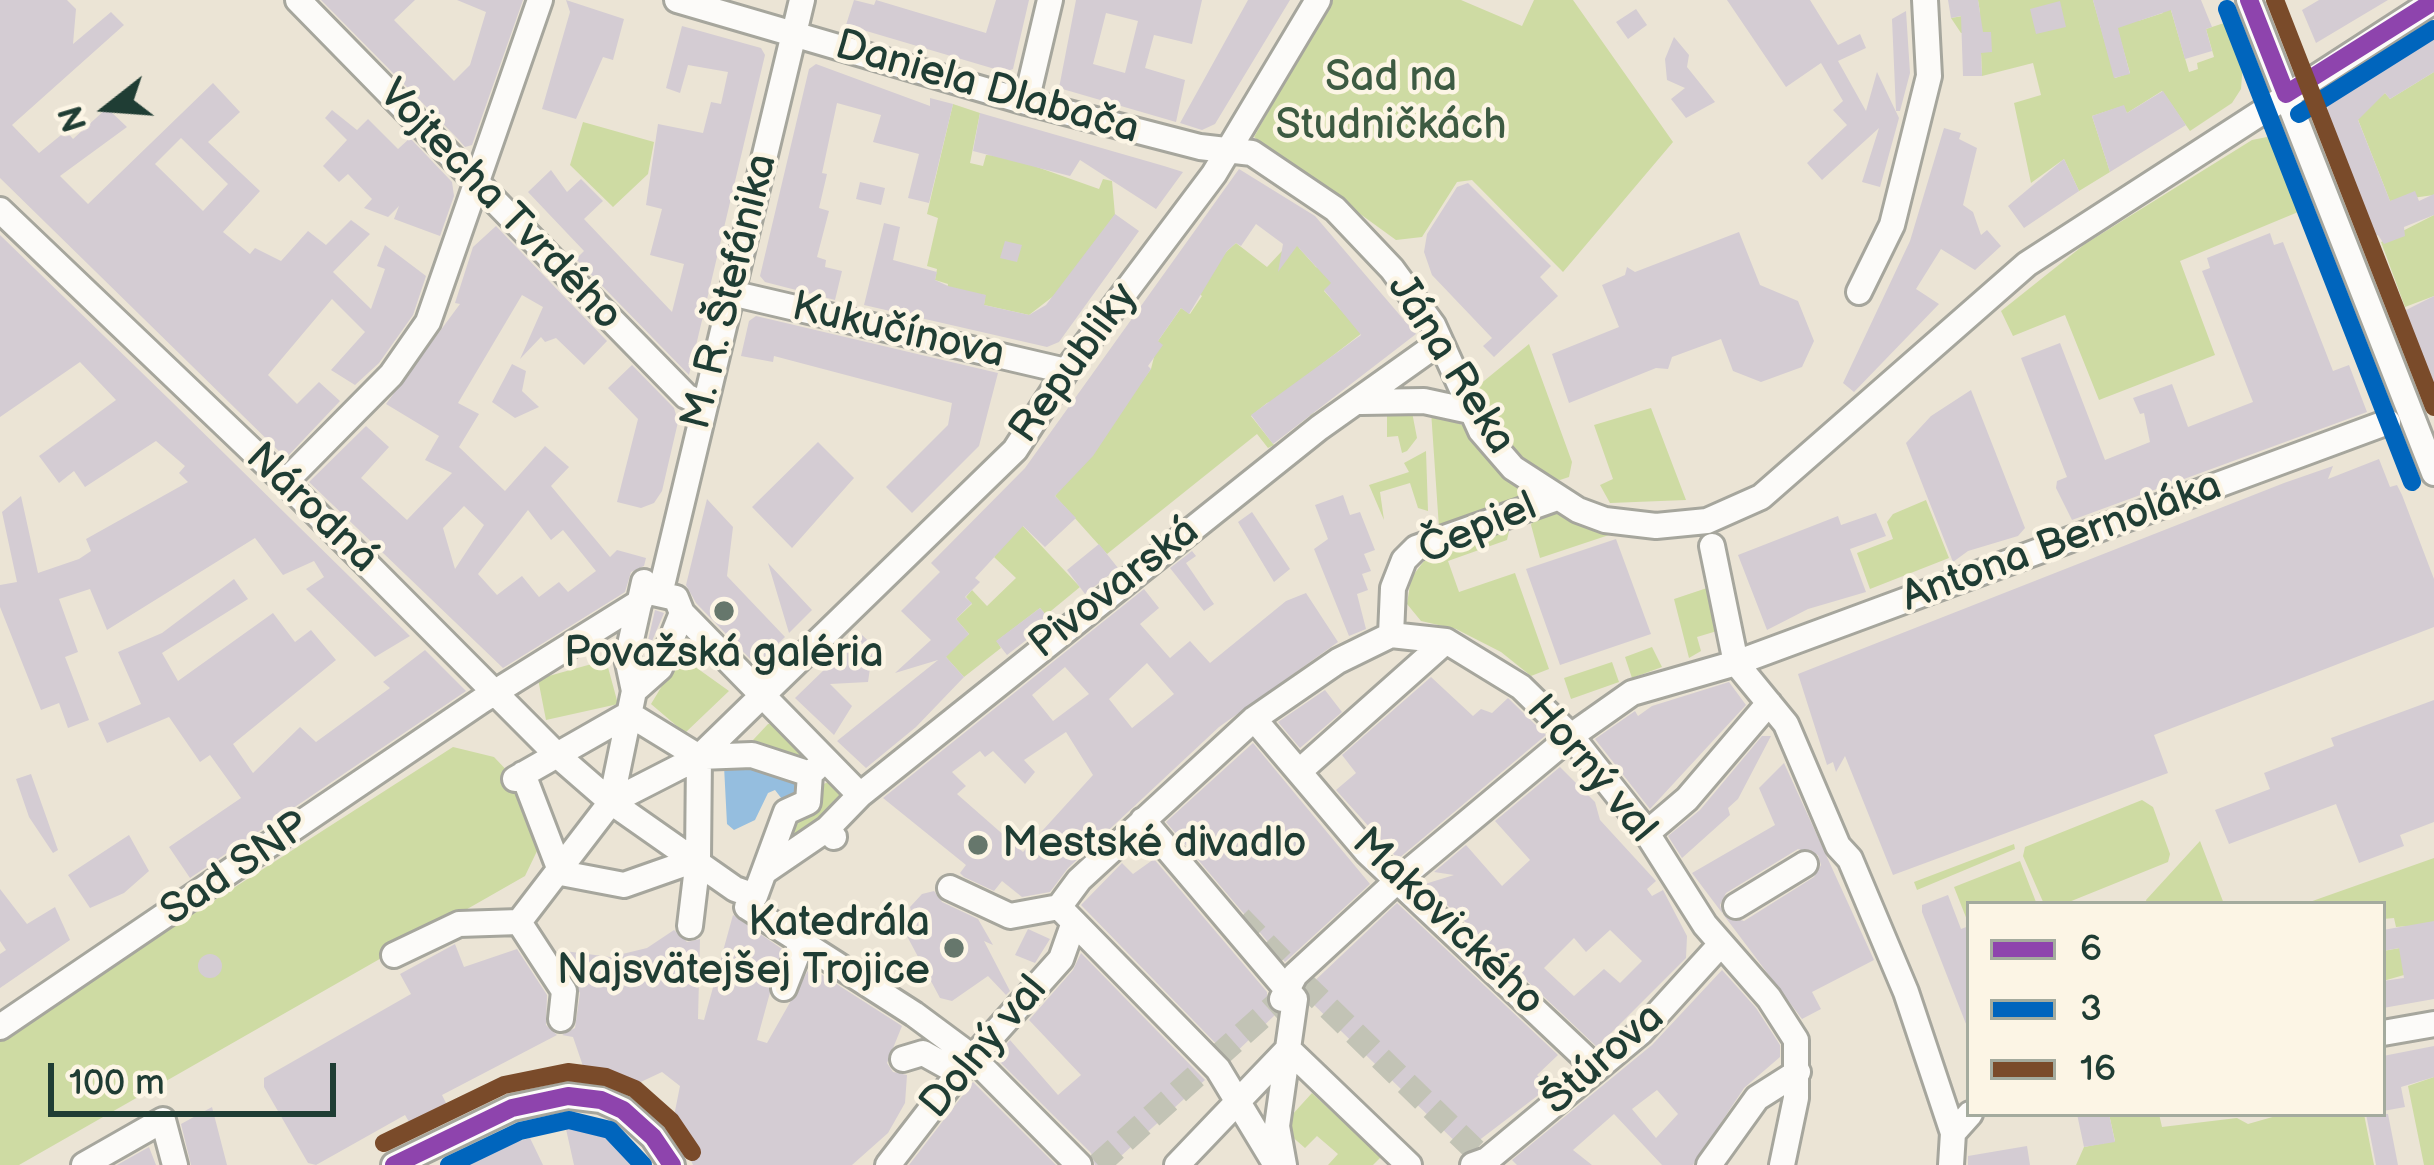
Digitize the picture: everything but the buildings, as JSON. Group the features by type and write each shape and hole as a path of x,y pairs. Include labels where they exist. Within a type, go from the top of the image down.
{"street":[{"name":"Vojtecha Tvrdého","path":"298,0 686,396 705,405"},
{"path":"285,482 392,375 428,322 540,0"},
{"name":"Daniela Dlabača","path":"677,0 1026,102 1200,148 1230,149"},
{"name":"M. R. Štefánika","path":"661,594 802,0"},
{"path":"1026,102 1050,0"},
{"name":"Republiky","path":"699,757 1015,450 1066,371 1230,149 1318,0"},
{"path":"1859,292 1892,225 1929,76 1925,0"},
{"path":"2249,0 2434,472"},
{"name":"Jána Reka","path":"1230,149 1252,153 1335,209 1392,269 1440,342 1470,411 1496,451 1557,498 1605,520 1630,525 1707,521 1761,497 1813,456 2027,264 2434,1"},
{"name":"Národná","path":"0,210 104,294 142,332 480,699 556,754 610,802 698,859 965,1065 1079,1165"},
{"name":"Kukučínova","path":"731,293 1066,371"},
{"name":"Pivovarská","path":"746,898 768,870 830,833 867,789 1319,428 1440,342"},
{"path":"1361,401 1424,401 1470,411"},
{"name":"Antona Bernoláka","path":"1292,986 1396,882 1570,736 1632,693 1736,663 1764,661 2390,426"},
{"name":"Čepiel","path":"1391,635 1393,588 1404,560 1436,538 1557,498"},
{"path":"1712,546 1736,663 1786,724 1824,854 1850,859 1937,1076 1944,1118 1964,1119 1951,1165"},
{"path":"661,594 770,690 817,767 808,802 786,812 768,870"},
{"path":"520,922 610,802 632,702 627,658 661,594"},
{"path":"561,873 519,777 632,702 660,668 661,594"},
{"name":"Sad SNP","path":"0,1027 480,699 661,594"},
{"path":"1066,916 1079,880 1254,719 1338,661 1391,635"},
{"name":"Horný val","path":"1391,635 1445,641 1521,687 1570,736 1719,924 1796,1040 1798,1072 1782,1165"},
{"path":"1302,769 1445,641"},
{"path":"1647,833 1688,799 1769,703 1764,661"},
{"path":"632,702 699,757"},
{"name":"Makovického","path":"1254,719 1396,882 1596,1068"},
{"path":"610,802 699,757 752,754 817,767 867,789"},
{"path":"690,926 698,859 699,757"},
{"path":"1150,818 1292,986 1277,1126 1280,1165"},
{"name":"Štúrova","path":"1482,1162 1675,1000 1719,924 1824,854"},
{"path":"561,873 624,885 698,859"},
{"path":"950,888 1010,916 1066,916 1097,940 1213,1064 1280,1165"},
{"name":"Dolný val","path":"888,1165 965,1065 1061,958 1066,916"},
{"path":"394,955 457,920 520,922"},
{"path":"520,922 564,991 561,1019"},
{"path":"784,988 802,942"},
{"path":"2386,1032 2434,1024"},
{"path":"1177,1165 1288,1049"},
{"path":"1288,1049 1409,1165"},
{"path":"904,1050 965,1065"},
{"path":"1708,1165 1757,1098 1798,1072"},
{"path":"394,1165 541,1099 593,1098 630,1116 672,1165"},
{"path":"85,1165 163,1120 175,1165"}],"green space":[{"name":"Sad na Studničkách","path":"1331,0 1461,0 1522,26 1534,0 1573,0 1673,142 1563,272 1472,180 1457,182 1422,237 1396,240 1254,137"},
{"path":"1978,0 2093,0 2115,78 2130,73 2109,0 2138,21 2163,13 2160,0 2168,0 2189,72 2198,69 2197,63 2214,57 2206,29 2233,20 2244,48 2241,89 2232,103 2190,131 2162,91 2127,113 2123,106 2092,116 2110,172 2079,191 2064,159 2031,183 2014,103 2041,95 2033,63 1982,76 1981,53 1991,32 1961,33 1951,18 1980,13"},
{"path":"2434,72 2434,195 2390,201 2357,117 2385,93 2390,99"},
{"path":"953,104 980,113 970,163 983,166 986,155 1006,156 1099,189 1103,179 1112,181 1115,215 1060,291 1029,315 984,305 985,295 947,290 948,284 935,280 937,269 927,266 938,218 927,214"},
{"path":"583,122 654,142 648,174 613,207 570,165"},
{"path":"2267,137 2275,143 2303,210 2180,261 2215,355 2099,400 2065,315 2013,336 2001,311 2085,244 2252,140"},
{"path":"2434,215 2434,296 2405,307 2381,242"},
{"path":"1300,240 1299,248 1316,267 1338,277 1324,291 1362,333 1295,385 1314,413 1310,416 1294,395 1267,403 1251,416 1274,445 1268,448 1257,434 1107,554 1055,496 1151,369 1158,341 1181,308 1190,314 1202,296 1195,290 1227,251 1236,243 1267,267 1282,251 1289,255"},
{"path":"1529,344 1572,462 1569,477 1560,480 1546,478 1515,454 1485,417 1473,390"},
{"path":"1651,408 1686,500 1610,503 1600,485 1613,479 1594,425"},
{"path":"1431,411 1464,426 1478,449 1528,497 1439,528"},
{"path":"1387,412 1412,412 1417,438 1407,451 1402,453 1398,436 1387,437"},
{"path":"1426,451 1428,511 1418,508 1410,483 1380,492 1384,520 1369,485 1409,472 1404,463"},
{"path":"1926,500 1949,558 1870,589 1857,553 1893,539 1887,522 1893,514"},
{"path":"1557,513 1609,535 1540,558 1533,519"},
{"path":"1018,521 1080,587 1046,615 1040,608 997,641 1001,648 964,677 944,655 969,634 956,619 972,604 966,597 972,590 987,606 1016,578 994,557"},
{"path":"1510,527 1507,540 1448,561 1459,592 1515,573 1549,669 1531,676 1501,652 1456,629 1421,621 1407,604 1411,578 1424,561"},
{"path":"1713,586 1717,631 1697,637 1701,651 1689,658 1674,599"},
{"path":"1652,647 1662,667 1632,678 1625,657"},
{"path":"680,656 729,691 685,733 651,704"},
{"path":"606,660 618,704 546,720 538,679"},
{"path":"1612,662 1619,682 1571,699 1564,678"},
{"path":"768,724 775,724 804,753 805,762 760,747 753,740"},
{"path":"453,747 494,757 515,779 535,819 538,849 525,876 19,1165 0,1165 0,1038"},
{"path":"833,780 844,803 795,839 786,825 819,786"},
{"path":"2142,800 2153,807 2170,854 2168,862 2071,901 2043,901 2023,856 2025,847"},
{"path":"2200,841 2223,901 2146,900"},
{"path":"2014,844 2015,849 1917,890 1914,882"},
{"path":"2434,858 2434,964 2386,980 2386,950 2411,946 2408,926 2396,927 2394,918 2386,919 2386,901 2312,901"},
{"path":"2020,861 2036,901 1966,901 1966,917 1954,887"},
{"path":"2434,1077 2434,1165 2424,1165 2408,1086"},
{"path":"1312,1093 1381,1157 1373,1165 1328,1165 1338,1154 1317,1136 1305,1148 1281,1127"},
{"path":"2110,1117 2160,1117 2162,1127 2237,1118 2248,1124 2272,1117 2365,1117 2374,1165 2076,1165 2084,1147 2115,1141"}],"water":[{"path":"746,764 751,769 768,764 806,790 785,803 775,790 768,793 755,820 734,830 727,824 724,766"}],"tunnel":[{"path":"1240,918 1289,968"},
{"path":"1303,983 1479,1154"},
{"path":"1216,1058 1282,999"},
{"path":"1098,1165 1206,1067"}],"transit line":[{"name":"6","path":"2249,0 2286,94"},
{"name":"16","path":"2275,0 2434,407"},
{"name":"6","path":"2286,94 2434,1"},
{"name":"3","path":"2227,9 2412,482"},
{"name":"3","path":"2299,114 2434,29"},
{"name":"16","path":"384,1143 504,1085 568,1072 606,1077 635,1089 671,1121 692,1152"},
{"name":"6","path":"394,1165 512,1108 568,1096 601,1100 623,1110 653,1137 672,1165"},
{"name":"3","path":"449,1165 520,1131 569,1120 610,1130 643,1165"}],"place":[{"name":"Považská galéria","path":"724,611"},
{"name":"Mestské divadlo","path":"978,845"},
{"name":"Katedrála Najsvätejšej Trojice","path":"954,948"}]}
